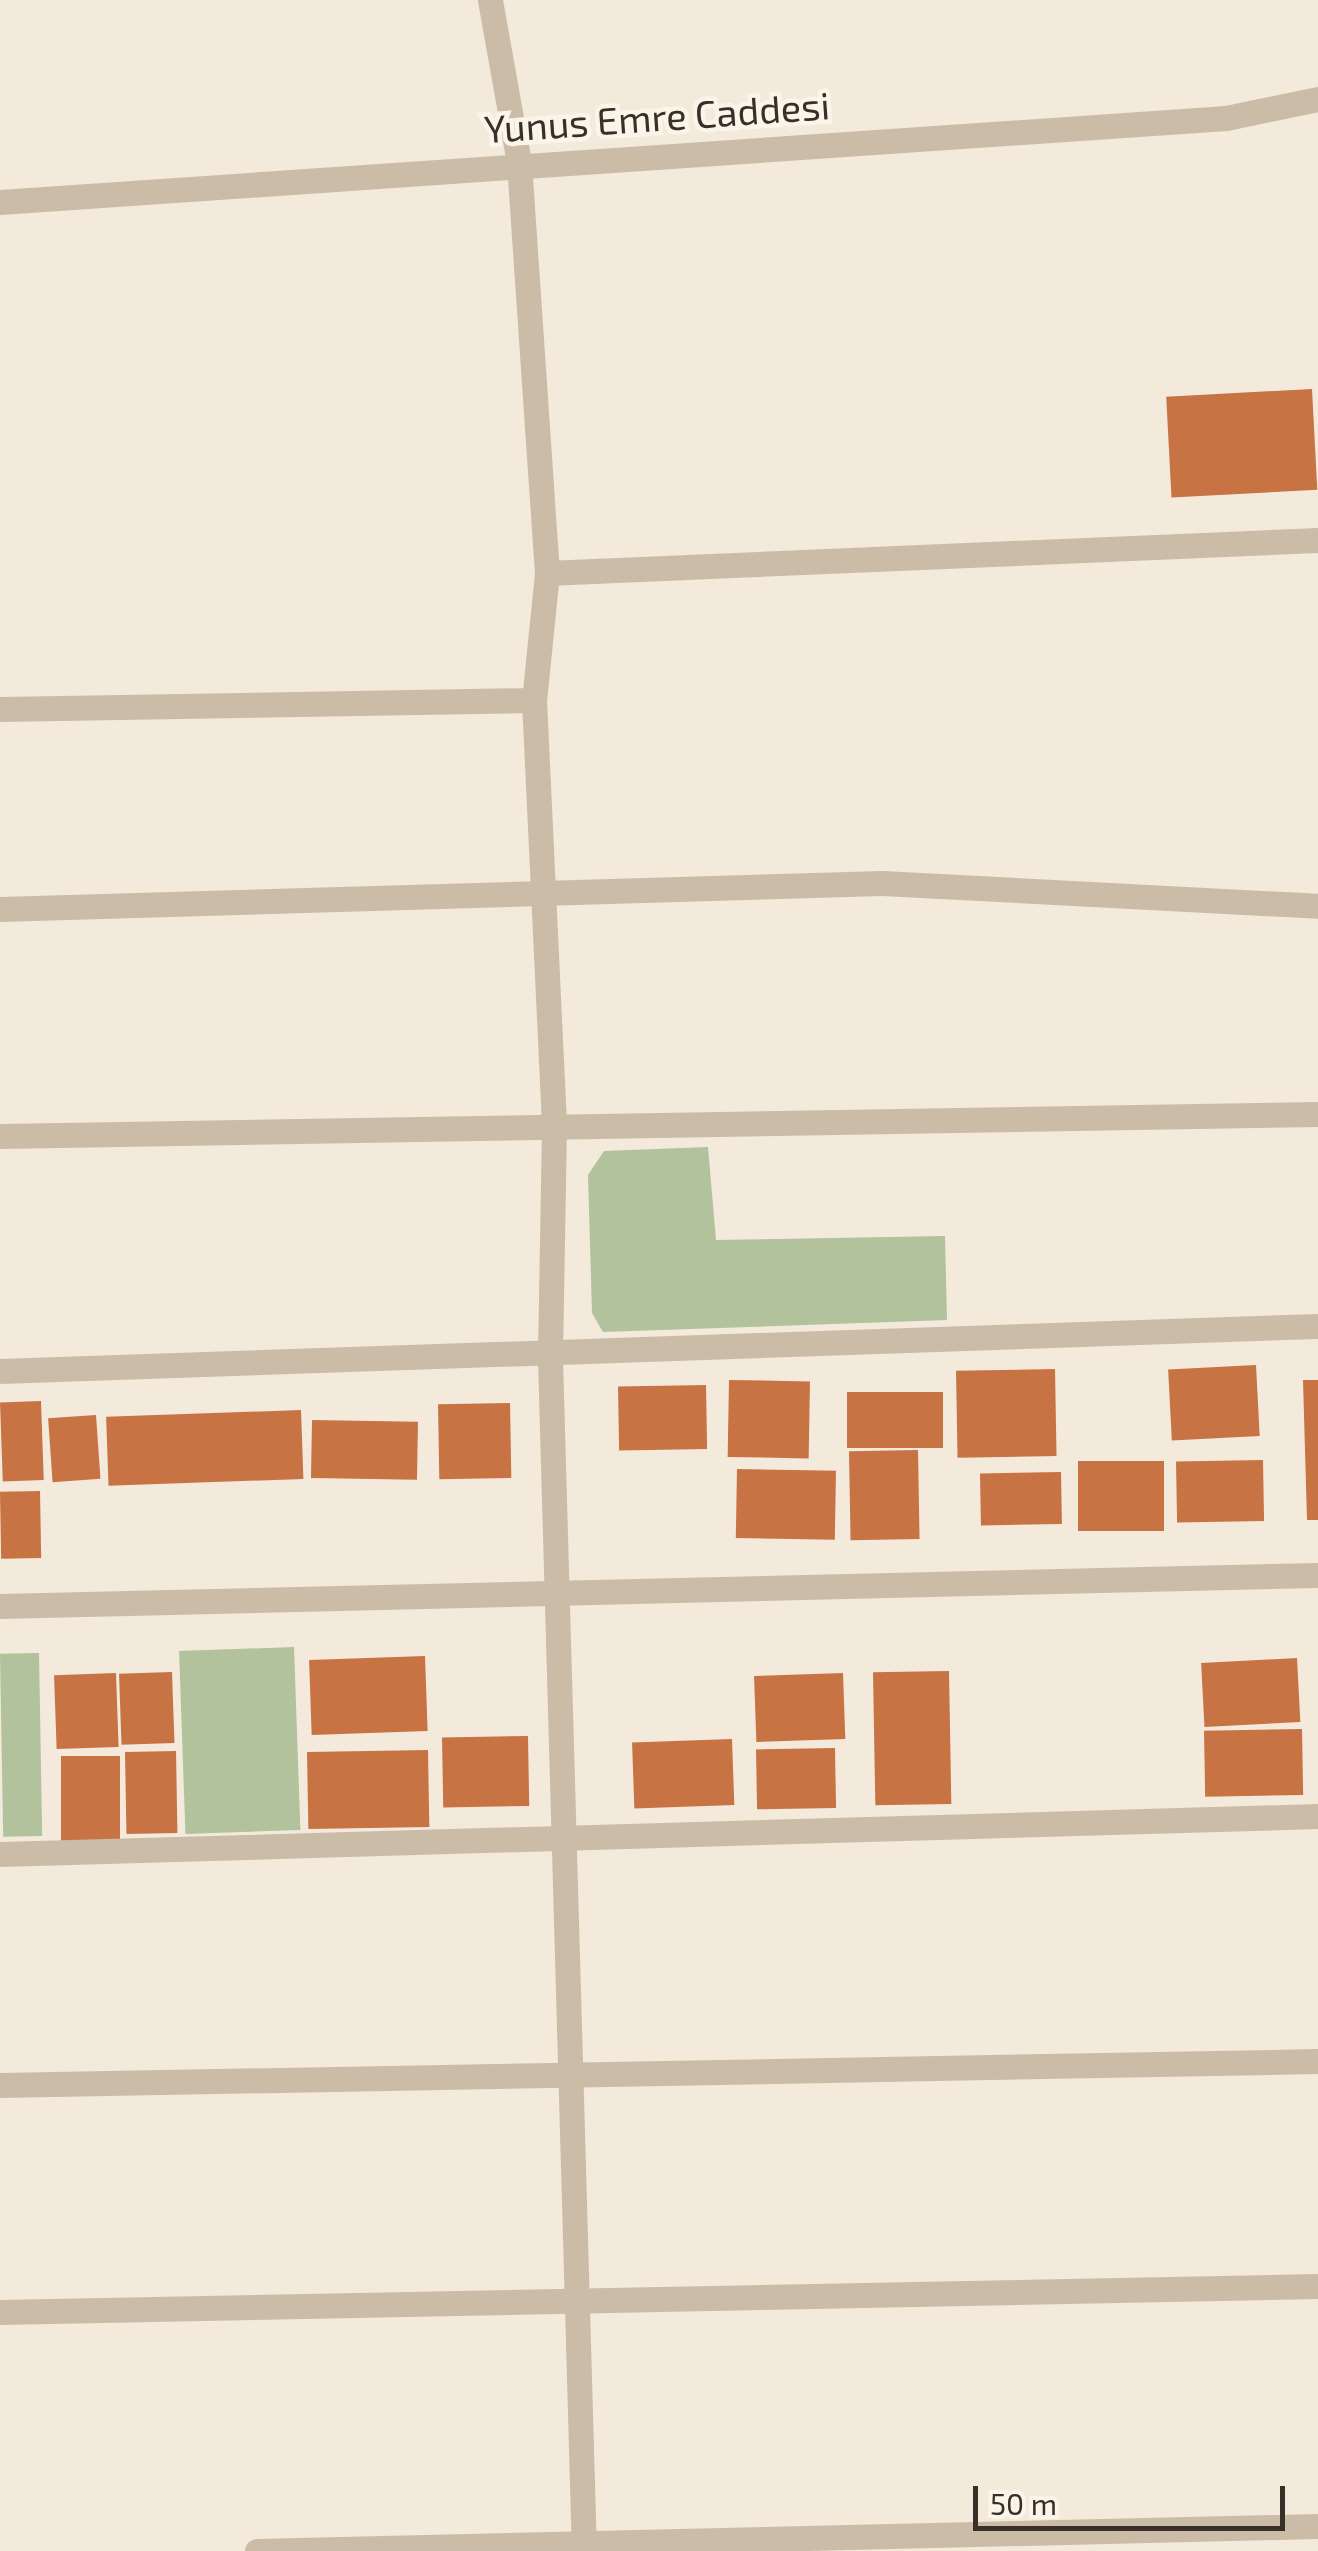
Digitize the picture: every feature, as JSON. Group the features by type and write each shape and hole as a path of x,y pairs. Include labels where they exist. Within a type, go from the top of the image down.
{"street":[{"path":"490,0 519,164 547,573 534,700 539,897 554,1126 550,1359 561,1592 584,2547"},
{"name":"Yunus Emre Caddesi","path":"0,202 1226,118 1318,99"},
{"path":"547,573 1318,540"},
{"path":"0,709 534,700"},
{"path":"0,909 539,897 882,883 1318,906"},
{"path":"0,1136 1318,1114"},
{"path":"0,1370 550,1359 1318,1326"},
{"path":"0,1606 1318,1575"},
{"path":"0,1854 1318,1816"},
{"path":"0,2085 1318,2061"},
{"path":"0,2312 1318,2286"},
{"path":"257,2551 1179,2540 1318,2526"}],"green space":[{"path":"708,1147 716,1240 945,1236 947,1320 603,1332 592,1313 588,1175 604,1151"},
{"path":"294,1647 300,1830 185,1834 179,1651"},
{"path":"39,1653 42,1836 3,1837 0,1654"}],"building":[{"path":"1312,389 1317,490 1171,498 1166,397"},
{"path":"1256,1365 1260,1436 1172,1441 1168,1370"},
{"path":"1055,1369 1057,1456 958,1458 956,1371"},
{"path":"729,1380 810,1381 809,1458 728,1457"},
{"path":"1303,1380 1318,1380 1318,1520 1307,1520"},
{"path":"706,1385 707,1449 619,1451 618,1387"},
{"path":"847,1392 943,1392 943,1448 847,1448"},
{"path":"41,1401 44,1480 3,1481 0,1402"},
{"path":"510,1403 511,1478 439,1479 438,1404"},
{"path":"301,1410 303,1479 109,1486 106,1417"},
{"path":"96,1415 100,1479 53,1482 48,1418"},
{"path":"312,1420 418,1422 417,1480 311,1478"},
{"path":"918,1450 920,1539 851,1540 849,1451"},
{"path":"1263,1460 1264,1521 1177,1523 1176,1462"},
{"path":"1078,1461 1164,1461 1164,1531 1078,1531"},
{"path":"737,1469 836,1471 835,1540 736,1538"},
{"path":"1061,1472 1062,1524 981,1525 980,1473"},
{"path":"40,1491 41,1558 1,1559 0,1492"},
{"path":"425,1656 428,1731 312,1735 309,1660"},
{"path":"1297,1658 1300,1722 1204,1727 1201,1663"},
{"path":"949,1671 951,1804 875,1805 873,1672"},
{"path":"172,1672 174,1743 122,1745 119,1674"},
{"path":"116,1673 119,1747 57,1749 54,1675"},
{"path":"843,1673 845,1739 756,1742 754,1676"},
{"path":"1302,1729 1303,1795 1205,1797 1204,1731"},
{"path":"528,1736 529,1806 443,1807 442,1738"},
{"path":"732,1739 734,1805 634,1808 632,1742"},
{"path":"835,1748 836,1808 757,1809 756,1749"},
{"path":"428,1750 429,1827 308,1829 307,1752"},
{"path":"176,1751 177,1833 126,1834 125,1752"},
{"path":"61,1756 120,1756 120,1842 61,1842"}]}
